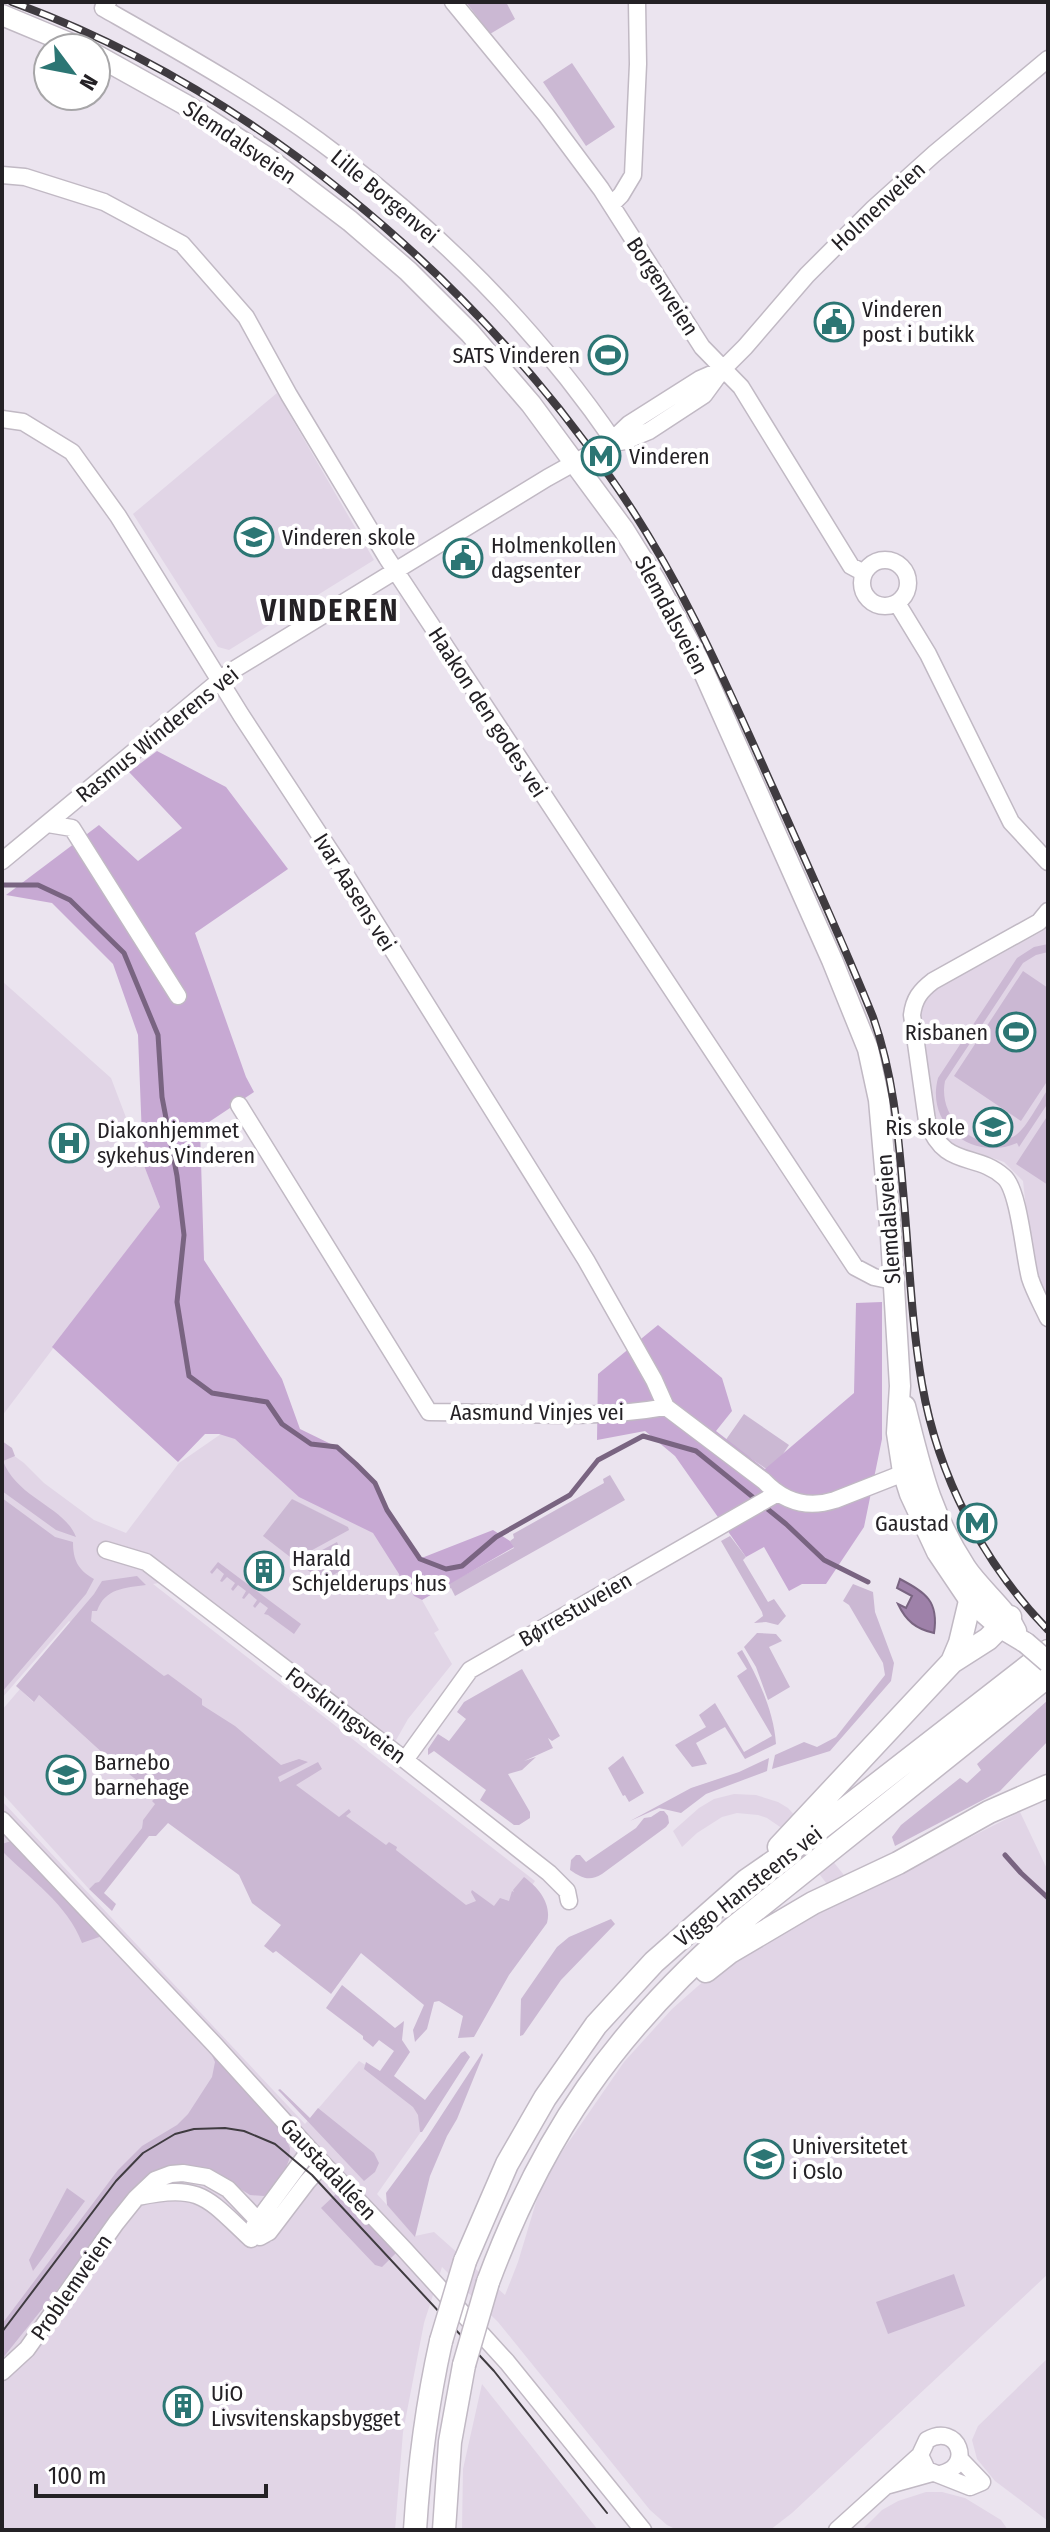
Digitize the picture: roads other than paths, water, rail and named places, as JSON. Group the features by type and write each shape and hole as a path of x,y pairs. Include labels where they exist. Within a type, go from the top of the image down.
{"highway":[{"path":"952,1662 970,1601"},
{"path":"747,1880 952,1662 1013,1631"},
{"name":"Viggo Hansteens vei","path":"415,2530 424,2423 441,2341 465,2261 507,2164 576,2052 596,2025 654,1962 747,1880 805,1840 1048,1651"},
{"name":"Viggo Hansteens vei","path":"444,2530 450,2442 464,2365 488,2282 518,2205 538,2165 607,2058 692,1965 769,1899 1048,1676"},
{"path":"538,2165 567,2135 638,2040 676,1999 730,1952 813,1903 898,1863 989,1812 1048,1786"}],"main road":[{"path":"2,15 43,32"},
{"name":"Slemdalsveien","path":"112,64 237,137 294,176 408,271 470,333 531,404 645,562 698,659 860,1025 872,1065 879,1100 893,1281 900,1386 897,1433 911,1470 927,1534 951,1576 970,1601 1013,1631 1048,1662"},
{"name":"Slemdalsveien","path":"911,1470 952,1545 1013,1631"}],"street":[{"name":"Borgenveien","path":"453,2 546,115 612,204 702,347 741,387 851,566 864,573"},
{"path":"612,204 633,175 638,64 637,2"},
{"name":"Lille Borgenvei","path":"106,5 277,111 339,155 413,216 511,313 580,395 611,442"},
{"name":"Holmenveien","path":"723,369 807,275 874,208 1048,59"},
{"name":"Haakon den godes vei","path":"2,175 25,177 104,202 182,244 246,317 352,503 396,572 855,1267 874,1277 893,1281"},
{"name":"Rasmus Winderens vei","path":"2,861 230,672 611,442 649,431 704,395 723,369"},
{"name":"Ivar Aasens vei","path":"2,419 23,422 72,452 118,516 586,1260 666,1407"},
{"path":"890,560 903,567 907,574 907,589 897,603 883,606 870,600 863,588 864,573 875,562 890,560"},
{"path":"897,603 928,654 1011,822 1048,862"},
{"path":"48,824 72,828 178,996"},
{"path":"1048,911 1039,922 922,989 914,1002 912,1015 927,1121 932,1136 947,1152 1004,1177 1013,1191 1031,1281 1048,1318"},
{"name":"Aasmund Vinjes vei","path":"239,1105 429,1412 629,1414 666,1407"},
{"path":"666,1407 764,1481 773,1495 802,1504 822,1504 911,1470"},
{"name":"Børrestuveien","path":"405,1760 470,1670 773,1495"},
{"name":"Forskningsveien","path":"106,1550 146,1562 549,1873 567,1891 569,1901"},
{"name":"Gaustadalléen","path":"2,1820 214,2044 517,2373 643,2530"},
{"path":"263,2226 310,2150"},
{"path":"136,2198 181,2190 198,2195 213,2204 251,2239 323,2164"},
{"name":"Problemveien","path":"2,2372 27,2349 136,2198 163,2176 196,2174 222,2185 263,2226"},
{"path":"837,2530 920,2455 927,2440 943,2435 956,2443 959,2458 982,2482 970,2487 936,2474 923,2466 920,2455"},
{"path":"889,2485 955,2468 959,2458"}],"waterway":[{"path":"2,885 38,885 70,900 124,953 158,1035 162,1097 184,1235 177,1302 189,1376 212,1393 267,1402 282,1424 311,1444 337,1447 375,1483 387,1510 420,1559 446,1569 462,1566 496,1537 570,1495 598,1460 643,1436 696,1451 786,1524 824,1560 868,1582"},
{"path":"1005,1855 1048,1898"}],"tram line":[{"path":"2,2332 116,2181 143,2153 175,2134 194,2129 244,2131 275,2144 312,2175 494,2371 607,2513"}],"railway":[{"path":"12,2 100,39 185,84 267,136 346,194 420,259 489,328 553,401 635,514 679,589 718,668 873,1017 894,1102 915,1336 929,1418 952,1485 984,1547 1003,1576 1048,1630"}],"place":[{"name":"Vinderen post i butikk","path":"834,322"},
{"name":"SATS Vinderen","path":"608,355"},
{"name":"Vinderen","path":"601,456"},
{"name":"Vinderen skole","path":"254,537"},
{"name":"Holmenkollen dagsenter","path":"463,558"},
{"name":"Risbanen","path":"1016,1032"},
{"name":"Ris skole","path":"993,1127"},
{"name":"Diakonhjemmet sykehus Vinderen","path":"69,1143"},
{"name":"Gaustad","path":"977,1523"},
{"name":"Harald Schjelderups hus","path":"264,1571"},
{"name":"Barnebo barnehage","path":"66,1775"},
{"name":"Universitetet i Oslo","path":"764,2159"},
{"name":"UiO Livsvitenskapsbygget","path":"183,2406"}],"district":[{"name":"VINDEREN","path":"330,611"}]}
